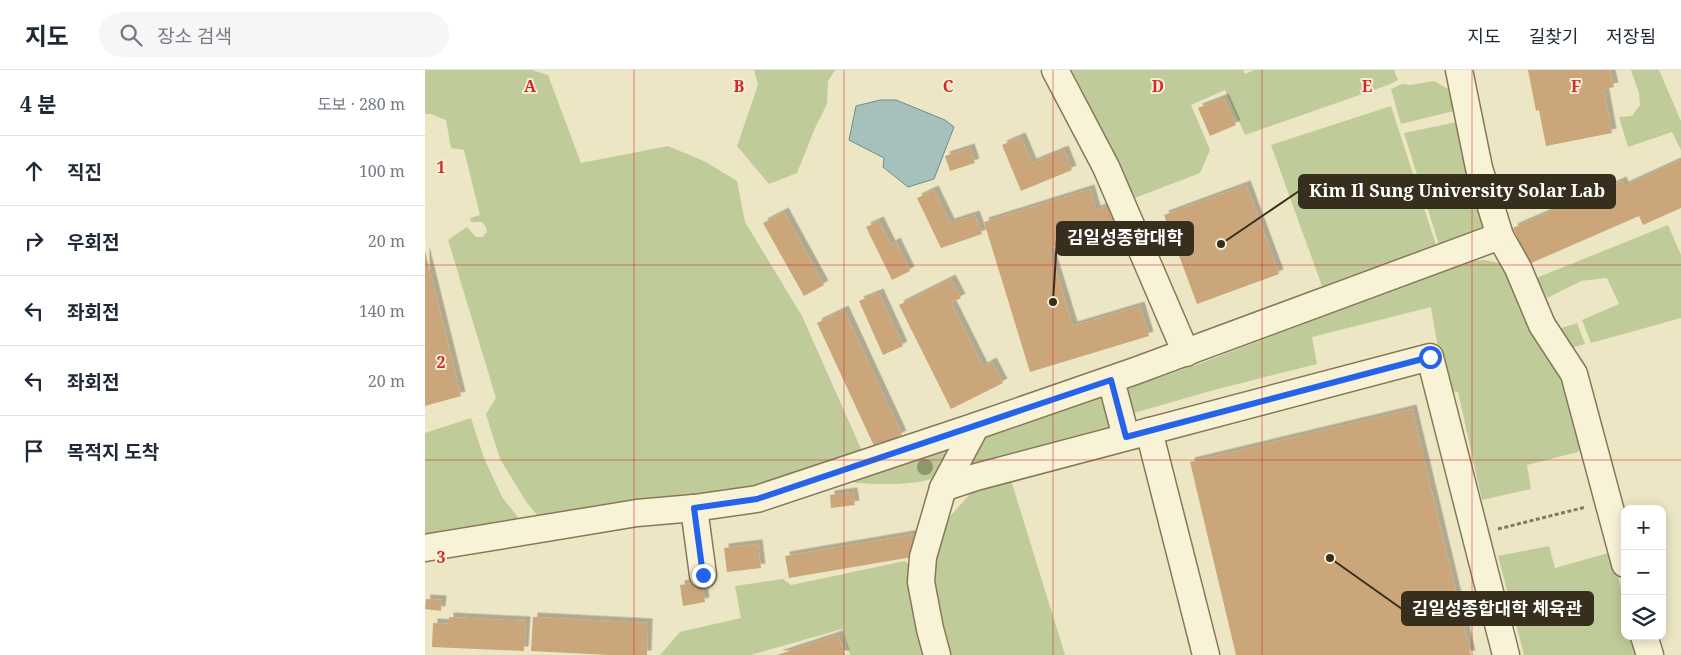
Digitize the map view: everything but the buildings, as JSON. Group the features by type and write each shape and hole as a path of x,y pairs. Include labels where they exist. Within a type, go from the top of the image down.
{"lane":[{"path":"1055,70 1106,167 1186,353"},
{"path":"1459,70 1479,168 1499,236 1518,268 1542,325 1574,374 1621,550"},
{"path":"425,548 637,513 694,508 757,499 1111,380 1499,236"},
{"path":"943,488 976,476 1430,357 1507,655"},
{"path":"1111,380 1137,434 1205,655"},
{"path":"937,655 921,582 923,557 943,488 976,426"},
{"path":"694,508 703,575"},
{"path":"1645,640 1650,655"}],"path":[{"path":"1501,528 1608,502"}],"green space":[{"path":"425,70 532,70 548,75 581,163 668,146 706,162 737,181 745,222 802,316 862,451 754,493 543,522 527,503 500,459 486,414 496,398 448,240 467,227 476,237 482,237 487,232 482,222 471,222 470,218 480,215 464,150 451,148 446,120 431,114 425,114"},
{"path":"754,70 835,70 828,81 827,104 797,173 769,184 737,146 758,85"},
{"path":"1072,70 1243,70 1245,74 1254,70 1394,70 1398,80 1245,135 1225,90 1191,105 1210,150 1200,173 1132,199"},
{"path":"1631,70 1659,70 1681,121 1681,150 1672,132 1628,147 1619,117 1632,116 1640,105 1639,93"},
{"path":"1434,81 1448,89 1454,111 1401,124 1391,89 1402,84 1411,85"},
{"path":"1391,106 1436,245 1322,286 1271,145"},
{"path":"1457,122 1483,229 1439,245 1404,133"},
{"path":"1668,225 1681,255 1681,318 1591,343 1582,320 1619,304 1607,278 1581,281 1547,298 1536,278"},
{"path":"1485,260 1503,264 1532,328 1569,396 1581,448 1578,452 1527,465 1531,489 1482,500 1458,392 1451,391 1444,383 1431,307 1312,337 1317,364 1214,390 1127,415 1121,391 1204,362 1466,261"},
{"path":"1577,323 1585,344 1565,350 1555,330"},
{"path":"1107,393 1115,429 966,470 981,435"},
{"path":"471,418 484,458 502,497 524,525 425,542 425,433"},
{"path":"956,445 935,478 925,481 896,484 855,483 850,476"},
{"path":"1010,477 1065,655 947,655 932,592 935,565 946,521 978,485"},
{"path":"1549,546 1555,568 1612,552 1621,589 1621,640 1633,640 1637,655 1524,655 1498,556"},
{"path":"905,561 913,570 926,655 850,655 842,629 751,655 660,655 680,632 741,618 735,586 783,579 791,585"}],"water":[{"path":"880,100 896,100 945,120 954,127 934,179 908,187 883,167 884,158 849,140 856,106"}],"place":[{"name":"Kim Il Sung University Solar Lab","path":"1221,244"},
{"name":"김일성종합대학","path":"1053,302"},
{"name":"김일성종합대학 체육관","path":"1330,558"}],"route":[{"path":"703,575 694,508 757,499 1111,380 1126,437 1430,357"}]}
